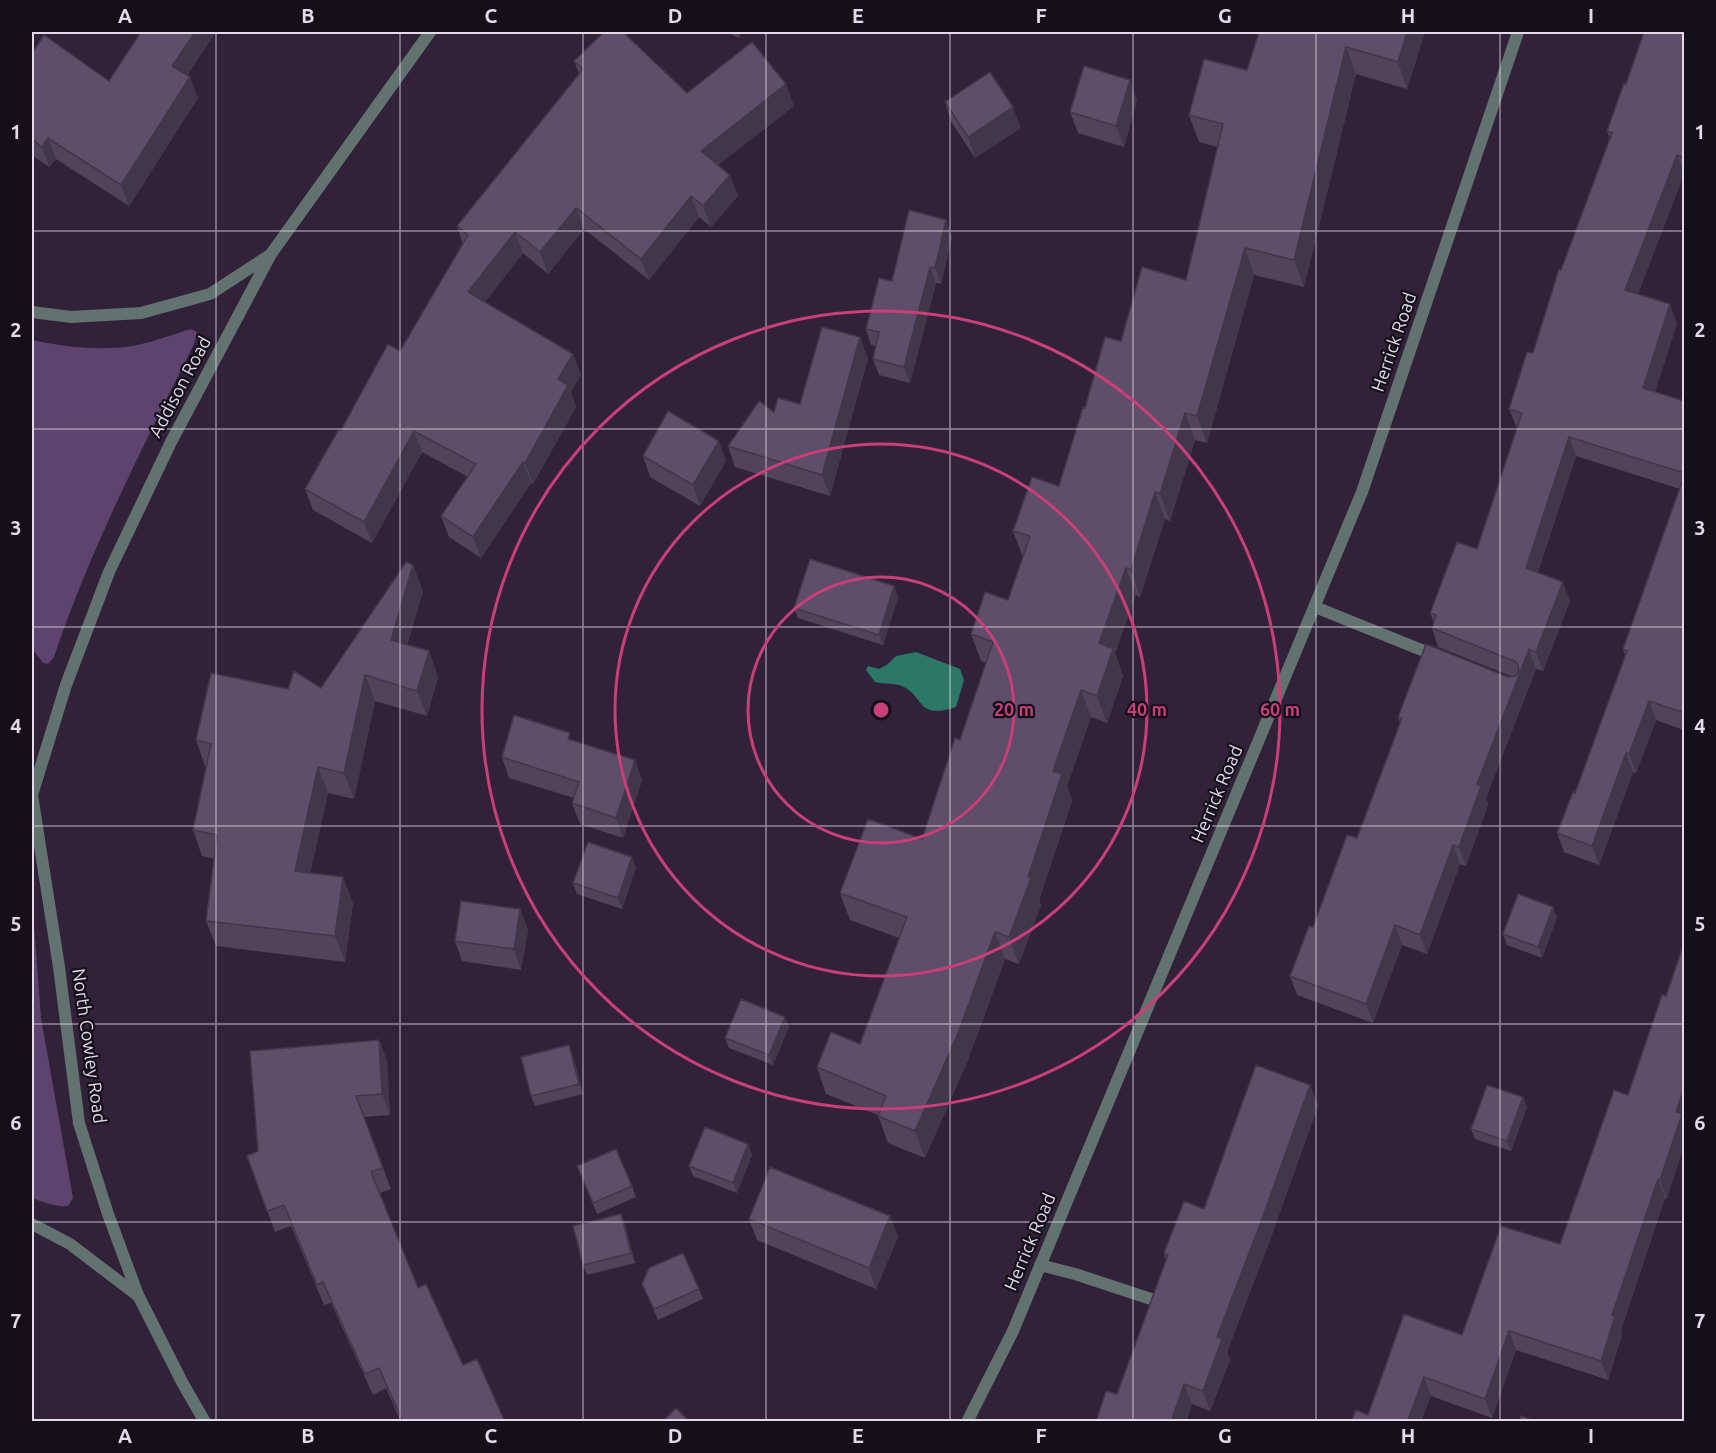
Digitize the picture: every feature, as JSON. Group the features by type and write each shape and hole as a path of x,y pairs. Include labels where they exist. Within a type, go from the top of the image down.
{"street":[{"name":"Addison Road","path":"32,795 66,685 109,572 171,442 271,255 430,32"},
{"name":"Herrick Road","path":"966,1422 1013,1331 1362,492 1518,32"},
{"path":"32,312 71,317 141,314 210,294 271,255"},
{"path":"1315,607 1455,663"},
{"name":"North Cowley Road","path":"32,795 59,967 80,1123 108,1214 138,1295 205,1422"},
{"name":"North Cowley Road","path":"32,1224 70,1244 138,1295"},
{"path":"1040,1265 1151,1299"}],"shaded area":[{"path":"191,329 197,332 194,344 101,537 54,657 48,664 43,663 34,651 32,638 32,340 82,348 108,348 133,346"},
{"path":"916,652 960,669 964,680 956,707 933,711 926,708 913,694 899,685 875,682 866,670 868,666 879,669 896,656"},
{"path":"32,898 41,1018 73,1198 68,1206 54,1205 32,1198"}],"building":[{"path":"141,32 195,32 172,66 190,77 121,185 48,138 42,147 32,139 32,53 44,35 109,81"},
{"path":"604,32 623,32 687,93 752,42 786,84 701,151 730,175 703,206 691,196 641,259 576,208 540,252 515,232 468,292 573,354 558,379 568,385 525,463 523,462 473,537 441,516 476,464 414,431 364,522 305,489 339,429 341,430 388,344 400,351 468,235 457,226 583,69 574,61"},
{"path":"1259,32 1407,32 1398,62 1346,47 1294,260 1245,248 1197,416 1185,413 1160,494 1155,492 1131,570 1126,568 1099,643 1113,649 1097,696 1081,690 1053,771 1062,774 1028,877 1031,878 1009,937 995,932 958,1033 915,1131 878,1116 886,1096 817,1067 831,1032 860,1044 907,917 840,893 868,819 922,839 955,738 960,740 993,642 971,634 985,592 1008,600 1030,536 1013,531 1032,477 1059,486 1083,407 1085,408 1105,337 1121,341 1142,267 1186,280 1223,124 1189,115 1204,59 1247,70"},
{"path":"1644,32 1684,32 1684,158 1677,155 1625,290 1670,304 1643,388 1684,401 1684,473 1569,437 1526,568 1563,582 1536,652 1529,649 1477,784 1481,786 1459,847 1453,845 1420,935 1395,925 1366,1004 1290,976 1309,926 1313,927 1347,835 1357,838 1402,718 1398,717 1426,644 1508,677 1516,676 1519,671 1518,664 1514,661 1432,628 1436,615 1430,613 1457,542 1477,549 1522,413 1509,409 1527,352 1533,353 1559,269 1561,270 1612,133 1607,131"},
{"path":"1084,66 1130,80 1116,126 1070,112"},
{"path":"990,72 1013,107 968,137 945,102"},
{"path":"909,210 946,220 935,268 930,267 904,367 873,359 879,332 866,329 879,278 892,281"},
{"path":"822,327 860,337 822,475 728,446 759,401 774,412 778,398 800,404"},
{"path":"668,411 719,441 693,485 643,456"},
{"path":"1684,476 1684,713 1649,701 1629,754 1626,753 1592,846 1557,833 1573,792 1575,793 1627,651 1623,649"},
{"path":"810,559 894,586 879,635 794,608"},
{"path":"406,562 413,565 391,640 429,651 417,691 365,675 344,773 318,767 295,871 343,877 335,936 206,921 217,835 193,830 211,744 196,740 211,673 288,689 294,671 321,688"},
{"path":"514,715 570,733 568,739 635,760 616,818 572,803 579,782 502,757"},
{"path":"588,842 632,857 618,898 573,883"},
{"path":"1518,894 1553,907 1538,947 1503,934"},
{"path":"461,901 520,909 514,949 455,941"},
{"path":"1684,943 1684,1088 1676,1112 1682,1114 1612,1315 1615,1316 1601,1361 1509,1331 1485,1399 1424,1377 1407,1422 1351,1422 1356,1410 1368,1415 1404,1314 1462,1335 1501,1226 1560,1244 1614,1090 1628,1095 1662,995 1666,996"},
{"path":"741,999 785,1017 769,1055 725,1038"},
{"path":"379,1040 382,1094 356,1096 383,1168 371,1172 418,1288 426,1284 463,1365 477,1359 505,1422 403,1422 379,1368 365,1374 323,1282 317,1285 284,1205 267,1211 247,1156 258,1151 250,1051"},
{"path":"569,1045 579,1084 531,1096 521,1057"},
{"path":"1256,1065 1310,1085 1217,1337 1222,1339 1203,1391 1184,1384 1171,1422 1096,1422 1106,1391 1117,1394 1168,1255 1164,1253 1184,1201 1204,1209"},
{"path":"1487,1085 1523,1097 1507,1141 1471,1129"},
{"path":"705,1127 748,1144 733,1183 689,1166"},
{"path":"616,1149 632,1186 593,1203 577,1166"},
{"path":"770,1167 890,1216 869,1268 749,1219"},
{"path":"621,1214 631,1253 583,1265 573,1226"},
{"path":"683,1253 699,1289 654,1309 642,1284 649,1268"},
{"path":"676,1408 690,1422 662,1422"},
{"path":"1521,1416 1538,1422 1519,1422"}]}
